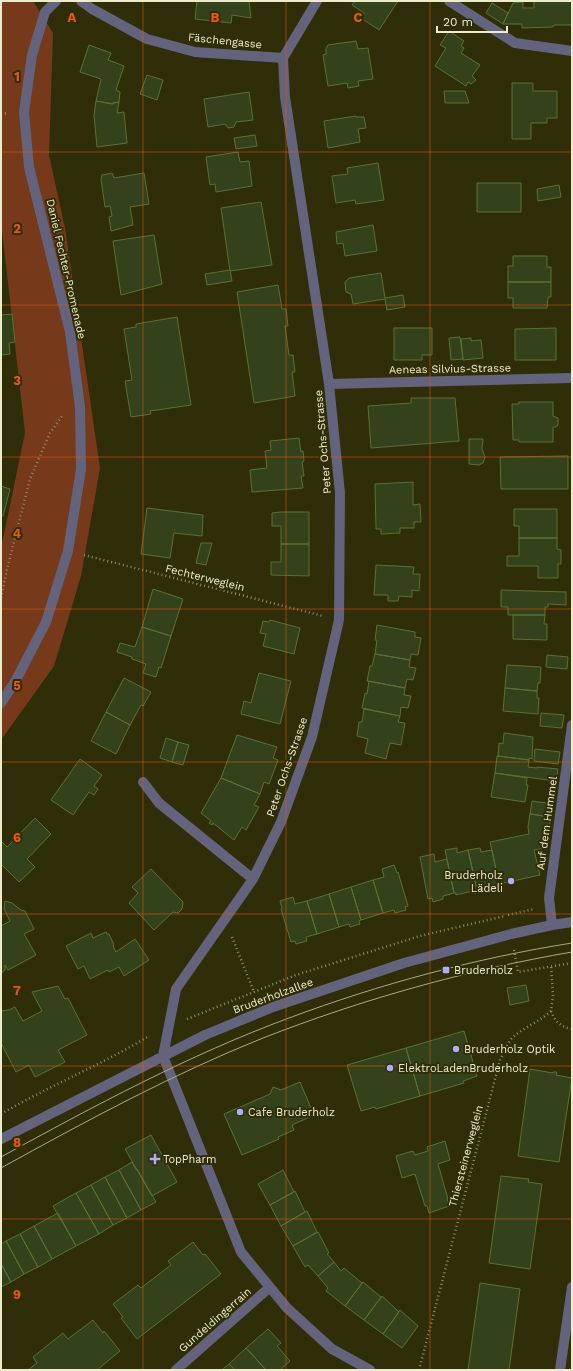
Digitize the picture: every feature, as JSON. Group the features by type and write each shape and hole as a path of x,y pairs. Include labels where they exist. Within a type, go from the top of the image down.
{"street":[{"name":"Daniel Fechter-Promenade","path":"1,703 16,680 46,622 68,551 81,469 80,407 70,332 29,167 24,112 32,55 36,41 45,12 56,1"},
{"name":"Fäschengasse","path":"81,1 92,9 147,39 195,52 283,58"},
{"path":"283,58 317,1"},
{"path":"449,1 515,43 572,51"},
{"name":"Peter Ochs-Strasse","path":"163,1056 176,989 253,879 281,822 312,736 339,620 340,493 329,384 284,97 283,58"},
{"name":"Aeneas Silvius-Strasse","path":"329,384 572,378"},
{"name":"Auf dem Hummel","path":"552,925 549,898 572,725"},
{"path":"143,782 159,803 253,879"},
{"name":"Bruderholzallee","path":"1,1139 205,1035 273,1008 404,963 511,934 572,922"},
{"path":"163,1056 241,1252 287,1308 332,1349 370,1370"},
{"name":"Gundeldingerrain","path":"176,1370 270,1287"},
{"path":"560,1370 572,1287"}],"path":[{"path":"1,598 30,479 50,433 62,416 80,407"},
{"name":"Fechterweglein","path":"68,551 339,620"},
{"path":"226,919 254,992"},
{"path":"511,934 518,972 572,963"},
{"path":"551,966 553,995 551,1011 554,1019 559,1024 566,1028 572,1029"},
{"name":"Thiersteinerweglein","path":"419,1370 500,1060 512,1039 529,1026 545,1017 551,1011"},
{"path":"1,1114 132,1047 152,1035"}],"shaded area":[{"path":"1,1 33,1 53,33 49,155 65,228 100,468 81,576 54,666 1,740 1,544 25,433 1,221"}],"building":[{"path":"197,1 249,1 251,18 232,15 231,23 195,19"},
{"path":"355,1 398,1 379,30 361,18 364,13 352,5"},
{"path":"534,1 572,1 572,25 522,28 522,24 503,24 513,3 523,2 523,8 534,8"},
{"path":"492,3 508,13 503,24 486,13"},
{"path":"449,31 464,41 461,46 464,48 461,53 480,65 472,76 476,80 471,84 468,82 466,86 435,66 446,48 440,45"},
{"path":"356,41 358,49 368,48 373,79 358,81 359,86 348,88 347,83 328,86 323,55 326,54 328,45"},
{"path":"89,45 111,53 108,60 124,66 116,90 120,92 119,102 113,104 96,101 101,79 80,72"},
{"path":"147,75 163,80 157,100 140,94"},
{"path":"512,83 533,83 533,91 557,91 557,118 547,118 547,123 531,123 531,139 512,139"},
{"path":"444,91 465,91 469,103 445,103"},
{"path":"249,92 253,120 236,122 234,127 228,128 225,124 208,127 204,99"},
{"path":"96,101 113,104 119,102 117,113 124,112 127,143 97,147 94,115"},
{"path":"356,116 364,117 366,128 358,129 360,142 328,148 324,121"},
{"path":"255,135 257,146 236,149 234,138"},
{"path":"238,152 240,162 249,161 252,186 216,192 215,184 210,185 206,157"},
{"path":"378,163 384,200 356,204 355,200 336,203 332,176 348,174 347,168"},
{"path":"112,173 114,178 144,173 149,204 130,207 133,225 111,231 109,217 112,216 110,206 105,207 101,179 102,175"},
{"path":"477,183 521,183 521,212 477,212"},
{"path":"559,185 561,197 538,201 537,189"},
{"path":"261,202 272,265 230,271 221,208"},
{"path":"373,225 377,251 345,256 343,243 337,244 336,232"},
{"path":"154,235 162,284 121,295 113,241"},
{"path":"513,256 547,256 547,267 551,267 551,282 508,282 508,266 513,266"},
{"path":"230,270 232,281 207,285 205,274"},
{"path":"381,273 385,298 403,295 405,307 387,310 385,299 353,304 351,294 346,292 345,282 349,278"},
{"path":"508,282 551,282 551,297 548,297 547,308 513,308 513,298 508,298"},
{"path":"278,285 282,309 286,309 288,326 285,326 289,355 293,355 295,372 292,372 295,396 254,403 237,292"},
{"path":"12,314 15,342 9,343 10,354 1,355 1,315"},
{"path":"177,317 191,405 150,411 151,414 131,417 125,381 132,380 124,329 136,327 136,324"},
{"path":"394,328 432,328 432,355 422,355 422,360 394,360"},
{"path":"556,328 556,360 515,360 515,329"},
{"path":"460,337 463,359 451,360 449,338"},
{"path":"471,338 471,341 481,340 483,358 463,360 461,339"},
{"path":"411,398 455,398 459,441 371,448 368,406 411,403"},
{"path":"519,402 553,402 553,416 558,418 558,425 553,427 553,442 519,442 519,440 513,440 512,404 519,404"},
{"path":"299,438 304,461 302,462 304,476 301,476 303,488 252,492 250,470 267,468 265,451 271,450 270,441"},
{"path":"469,439 483,439 482,449 485,457 483,463 479,465 469,464"},
{"path":"568,456 568,489 501,489 500,457"},
{"path":"413,482 413,505 420,504 421,522 414,522 414,528 400,528 400,533 381,534 381,529 376,529 375,484"},
{"path":"1,486 10,489 3,516 1,516"},
{"path":"147,508 203,515 202,536 174,533 170,558 141,554"},
{"path":"514,509 557,509 557,538 519,538 519,526 514,526"},
{"path":"309,512 309,544 281,544 281,526 272,526 272,513"},
{"path":"519,538 557,538 557,549 561,550 561,564 557,564 558,578 538,578 538,566 507,566 507,556 519,556"},
{"path":"201,543 212,543 206,565 196,563"},
{"path":"281,544 309,544 309,576 271,575 271,562 281,562"},
{"path":"376,565 414,567 413,574 420,574 419,591 412,590 412,597 399,596 398,601 388,601 388,595 374,595"},
{"path":"153,589 183,599 171,636 142,627"},
{"path":"501,590 566,592 566,605 548,604 548,607 545,607 545,615 508,615 508,607 501,607"},
{"path":"513,615 545,615 544,624 547,624 547,640 513,639"},
{"path":"270,620 300,628 294,654 263,646 266,634 260,633 263,621 269,622"},
{"path":"377,625 415,632 415,637 421,638 418,655 411,654 410,660 375,654"},
{"path":"142,627 171,636 161,668 159,667 156,677 143,673 146,664 117,652 120,643 135,647"},
{"path":"375,654 410,660 409,667 416,668 413,680 407,679 405,688 367,681 370,666 372,666"},
{"path":"547,655 568,657 567,669 546,667"},
{"path":"507,665 541,667 540,683 538,683 537,691 505,688"},
{"path":"259,673 291,681 280,724 241,714 244,701 251,703"},
{"path":"124,678 151,692 143,706 141,705 130,725 106,712"},
{"path":"369,681 405,688 404,695 411,696 408,708 401,707 400,716 362,708 365,693 367,694"},
{"path":"505,688 537,691 537,698 539,698 538,714 503,711"},
{"path":"364,709 400,716 398,722 405,723 401,745 390,743 386,759 365,753 368,739 357,736 359,722 362,722"},
{"path":"106,712 130,725 116,754 91,741"},
{"path":"541,713 564,715 562,728 540,726"},
{"path":"504,733 533,737 532,759 529,758 529,760 498,756 499,743 503,744"},
{"path":"237,735 277,747 273,758 278,760 269,784 264,782 260,794 221,778"},
{"path":"166,738 178,742 172,762 160,758"},
{"path":"178,742 189,745 183,765 172,762"},
{"path":"535,749 560,752 558,764 534,761"},
{"path":"497,756 529,760 528,767 558,769 556,781 495,773"},
{"path":"80,759 102,775 94,786 98,789 94,795 89,792 73,815 51,800"},
{"path":"495,773 527,778 526,785 528,785 525,802 491,797"},
{"path":"221,778 260,794 254,805 259,807 246,830 242,827 234,840 213,823 212,825 209,823 211,821 201,813"},
{"path":"532,801 553,804 551,817 530,814"},
{"path":"530,814 551,817 545,848 534,850 540,875 499,884 490,842 529,834 528,827"},
{"path":"35,818 51,834 27,859 35,867 19,882 1,864 1,841 7,847"},
{"path":"457,848 457,853 468,850 477,890 456,895 456,893 454,893 445,850"},
{"path":"480,848 481,852 492,850 499,884 497,884 498,886 477,890 468,850"},
{"path":"434,854 435,862 447,859 454,893 443,896 443,899 433,902 432,898 428,899 420,857"},
{"path":"394,865 397,873 398,872 408,906 405,907 406,910 395,913 394,910 383,913 373,880 384,877 382,869"},
{"path":"151,869 183,902 182,909 178,913 173,912 154,930 129,903 138,893 132,887"},
{"path":"373,880 383,913 361,920 351,887"},
{"path":"351,887 361,920 359,921 360,924 350,927 349,924 339,927 329,894"},
{"path":"329,894 339,927 317,934 307,901"},
{"path":"293,897 295,904 307,901 317,934 306,937 307,941 296,944 295,941 291,942 280,901"},
{"path":"5,901 12,903 21,910 25,911 34,929 24,934 36,955 8,970 5,965 5,970 1,973 1,926 10,921 4,909"},
{"path":"106,932 109,934 116,952 135,939 149,960 124,976 119,967 109,972 108,970 90,979 84,966 78,969 66,946 91,933 93,938"},
{"path":"526,985 529,1001 510,1005 507,988"},
{"path":"58,986 65,999 68,998 87,1035 58,1050 65,1062 35,1077 29,1065 16,1072 1,1043 1,1011 9,1010 15,1007 23,1021 42,1011 32,992"},
{"path":"464,1031 477,1076 463,1081 464,1083 420,1096 406,1048"},
{"path":"406,1048 420,1096 376,1109 375,1107 361,1111 347,1065"},
{"path":"530,1069 553,1073 557,1072 556,1075 572,1078 559,1162 518,1156"},
{"path":"300,1082 314,1115 292,1125 294,1130 278,1137 279,1139 242,1155 224,1114 270,1094 273,1087 281,1090"},
{"path":"151,1135 177,1182 152,1196 125,1149"},
{"path":"445,1141 450,1160 438,1164 449,1206 429,1213 427,1206 425,1206 415,1174 402,1178 396,1156 413,1151 415,1155 428,1151 427,1147"},
{"path":"132,1162 156,1202 141,1210 119,1170"},
{"path":"119,1170 141,1210 127,1218 105,1177"},
{"path":"283,1170 294,1192 270,1205 258,1184"},
{"path":"501,1176 529,1179 528,1182 542,1184 530,1269 489,1263"},
{"path":"105,1177 127,1218 113,1225 91,1185"},
{"path":"91,1185 113,1225 99,1234 76,1193"},
{"path":"295,1191 305,1212 281,1226 270,1205"},
{"path":"76,1193 99,1234 76,1246 53,1206"},
{"path":"307,1211 317,1232 293,1246 281,1226"},
{"path":"58,1213 76,1246 52,1259 34,1226"},
{"path":"34,1226 52,1259 38,1267 20,1234"},
{"path":"318,1232 329,1253 327,1254 334,1262 318,1276 308,1265 305,1267 293,1246"},
{"path":"20,1234 38,1267 24,1274 6,1241"},
{"path":"6,1241 24,1274 11,1282 1,1264 1,1244"},
{"path":"193,1242 221,1274 137,1339 121,1318 123,1317 113,1304 138,1285 141,1288 171,1265 168,1261"},
{"path":"334,1262 341,1271 344,1268 362,1283 345,1306 326,1291 328,1288 318,1276"},
{"path":"1,1264 11,1282 1,1287"},
{"path":"363,1282 381,1297 364,1320 345,1306"},
{"path":"480,1283 520,1289 509,1370 468,1370"},
{"path":"382,1296 399,1312 383,1334 364,1320"},
{"path":"400,1310 418,1326 402,1348 383,1334"},
{"path":"93,1320 120,1351 97,1370 28,1370 37,1363 33,1357 63,1333 68,1339"},
{"path":"268,1329 281,1343 277,1346 290,1361 280,1370 266,1370 246,1348"},
{"path":"246,1348 266,1370 235,1370 229,1364"},
{"path":"229,1364 235,1370 222,1370 223,1369"}],"tram line":[{"path":"1,1157 142,1082 215,1048 289,1018 358,994 429,973 500,956 572,943"},
{"path":"1,1168 163,1083 263,1038 377,998 416,987 533,959 572,952"}],"place":[{"name":"Bruderholz Lädeli","path":"511,881"},
{"name":"Bruderholz","path":"446,970"},
{"name":"Bruderholz Optik","path":"456,1049"},
{"name":"ElektroLadenBruderholz","path":"390,1068"},
{"name":"Cafe Bruderholz","path":"240,1112"},
{"name":"TopPharm","path":"155,1159"}]}
